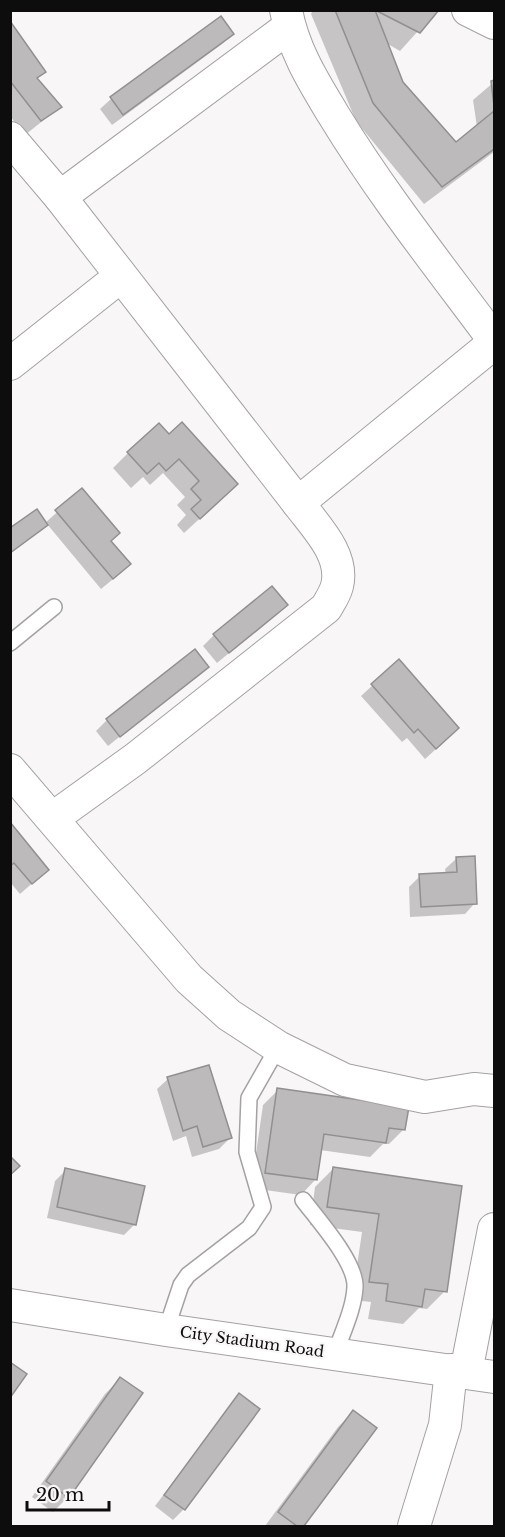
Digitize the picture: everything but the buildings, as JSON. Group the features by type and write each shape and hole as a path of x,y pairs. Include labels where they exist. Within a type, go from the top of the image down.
{"street":[{"path":"468,10 495,23"},
{"path":"60,197 288,19 305,67 350,142 411,230 495,342 298,503"},
{"path":"10,138 60,197 298,503 326,540 338,562 337,586 326,608 135,759 53,818"},
{"path":"10,364 121,276"},
{"path":"10,770 53,818 105,884 189,979 229,1015 278,1047 345,1080 400,1094 425,1097 452,1091 495,1091"},
{"path":"414,1527 445,1425 470,1373 495,1229"},
{"name":"City Stadium Road","path":"10,1305 166,1330 470,1373"}],"lane":[{"path":"10,643 54,607"},
{"path":"166,1330 181,1285 188,1275 241,1235 258,1217 263,1207 247,1152 248,1107 252,1090 278,1047"},
{"path":"303,1200 345,1259 354,1278 352,1302 335,1354"}]}
